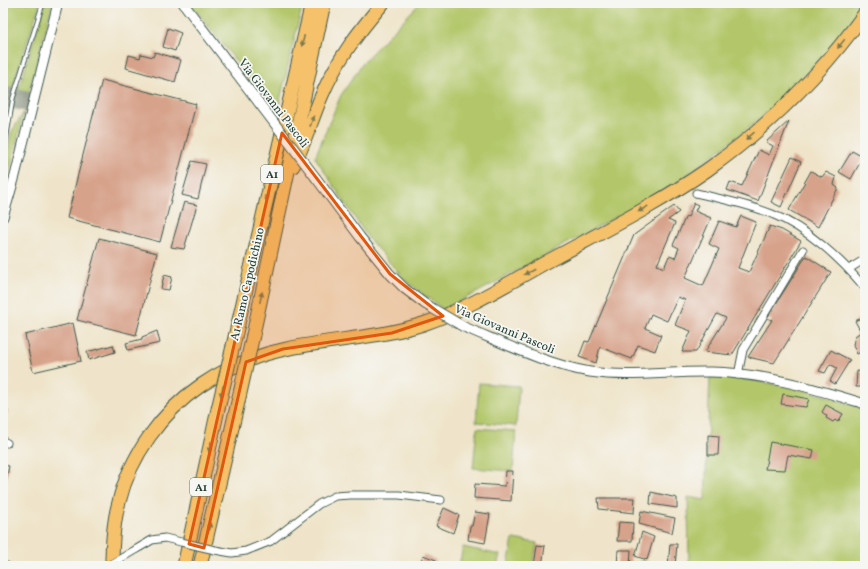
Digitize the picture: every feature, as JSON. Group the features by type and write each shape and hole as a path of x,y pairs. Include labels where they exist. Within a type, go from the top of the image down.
{"highway":[{"name":"A1 Ramo Capodichino","path":"184,566 218,408 312,3"},
{"name":"A1 Ramo Capodichino","path":"200,566 253,335 324,3"},
{"path":"285,182 302,148 322,94 336,66 350,44 383,3"},
{"path":"112,566 114,522 119,499 138,454 164,418 180,402 199,387 238,365 283,349 392,333 437,318 469,304 624,221 706,171 766,123 802,89 831,56 865,13"}],"street":[{"path":"3,217 15,176 58,3"},
{"name":"Via Giovanni Pascoli","path":"183,3 360,237 390,274 405,289 425,304 464,327 552,362 590,372 622,374 712,372 768,378 865,404"},
{"path":"696,193 735,202 773,214 805,232 849,269 865,288"},
{"path":"738,375 743,350 803,250"},
{"path":"849,269 865,260"},
{"path":"108,566 152,540 165,538 232,553 246,551 271,541 319,504 335,496 399,495 441,500"},
{"path":"3,565 7,566"}],"lane":[{"path":"3,157 13,98 43,3"},
{"path":"636,566 642,564 649,566"}],"highlighted area":[{"path":"282,133 390,274 443,316 392,333 283,349 246,362 204,548 189,544"}],"green space":[{"path":"3,3 40,3 12,88 3,86"},
{"path":"190,3 303,3 277,113"},
{"path":"420,3 864,3 827,51 789,92 754,124 680,180 649,199 476,293 443,309 405,280 368,238 315,157 341,95 365,60"},
{"path":"45,4 52,5 28,95 18,91"},
{"path":"24,112 3,198 3,179 11,133"},
{"path":"710,376 750,380 808,391 865,409 865,566 689,566 688,497 705,500"},
{"path":"479,383 519,386 516,426 476,422"},
{"path":"477,428 516,431 513,471 473,468"},
{"path":"513,539 537,543 532,566 508,566"},
{"path":"463,547 500,555 497,566 459,566"}],"building":[{"path":"168,28 181,33 175,51 163,47"},
{"path":"155,52 181,60 175,82 126,68 129,55 140,58 141,54 153,57"},
{"path":"102,80 196,104 160,242 67,218"},
{"path":"789,121 758,201 727,190 730,182 742,186 759,150 769,155 773,146 766,142"},
{"path":"852,151 863,157 851,179 839,172"},
{"path":"792,157 801,162 781,207 771,202"},
{"path":"192,161 206,164 198,199 182,195"},
{"path":"811,171 822,177 826,172 836,177 834,185 838,188 818,227 789,210"},
{"path":"184,202 197,205 184,249 171,247"},
{"path":"694,203 698,205 695,211 711,218 685,278 703,286 719,249 709,244 719,221 736,227 741,216 756,222 738,268 749,272 770,226 782,230 801,241 732,355 705,352 726,318 717,314 696,352 682,352 691,331 675,325 685,300 678,297 667,321 651,314 645,328 661,335 655,351 638,345 632,359 600,347 596,363 579,357 585,341 589,342 634,235 674,206 679,212 668,220 675,223 657,265 664,268 669,256 675,258 679,248 673,245 686,216 688,217"},
{"path":"99,238 157,253 136,335 77,320"},
{"path":"806,256 831,272 774,363 748,357 772,320 767,318"},
{"path":"164,275 172,277 169,290 161,289"},
{"path":"865,316 865,350 857,354 853,345 855,336 861,332 855,321"},
{"path":"73,323 81,361 33,372 25,335"},
{"path":"157,331 160,343 128,350 126,343 142,339 142,337"},
{"path":"113,345 115,352 89,360 87,352"},
{"path":"831,350 850,360 835,384 830,381 837,368 830,364 825,373 819,371"},
{"path":"857,371 865,372 865,387 856,387"},
{"path":"783,394 809,399 806,407 781,404"},
{"path":"826,405 843,414 838,422 835,420 833,422 826,418 827,416 822,412"},
{"path":"3,409 8,411 3,425"},
{"path":"708,435 719,436 718,455 708,455"},
{"path":"770,442 814,450 812,459 788,455 785,470 765,469"},
{"path":"3,465 9,466 6,481 3,480"},
{"path":"506,471 513,471 511,501 474,498 475,484 505,486"},
{"path":"651,492 677,498 677,508 650,504"},
{"path":"598,498 635,498 634,513 599,509"},
{"path":"444,508 459,515 453,533 436,526"},
{"path":"641,511 675,518 672,533 639,524"},
{"path":"475,512 490,514 485,543 468,540 470,526 472,526"},
{"path":"619,522 633,523 632,541 617,541"},
{"path":"642,532 654,537 647,560 635,556"},
{"path":"670,544 677,544 675,566 668,566"},
{"path":"537,545 545,546 542,566 534,566"},
{"path":"618,550 631,550 630,566 617,566"},
{"path":"423,555 436,560 434,566 419,566"}],"taxiway":[{"path":"3,96 26,101"}]}
